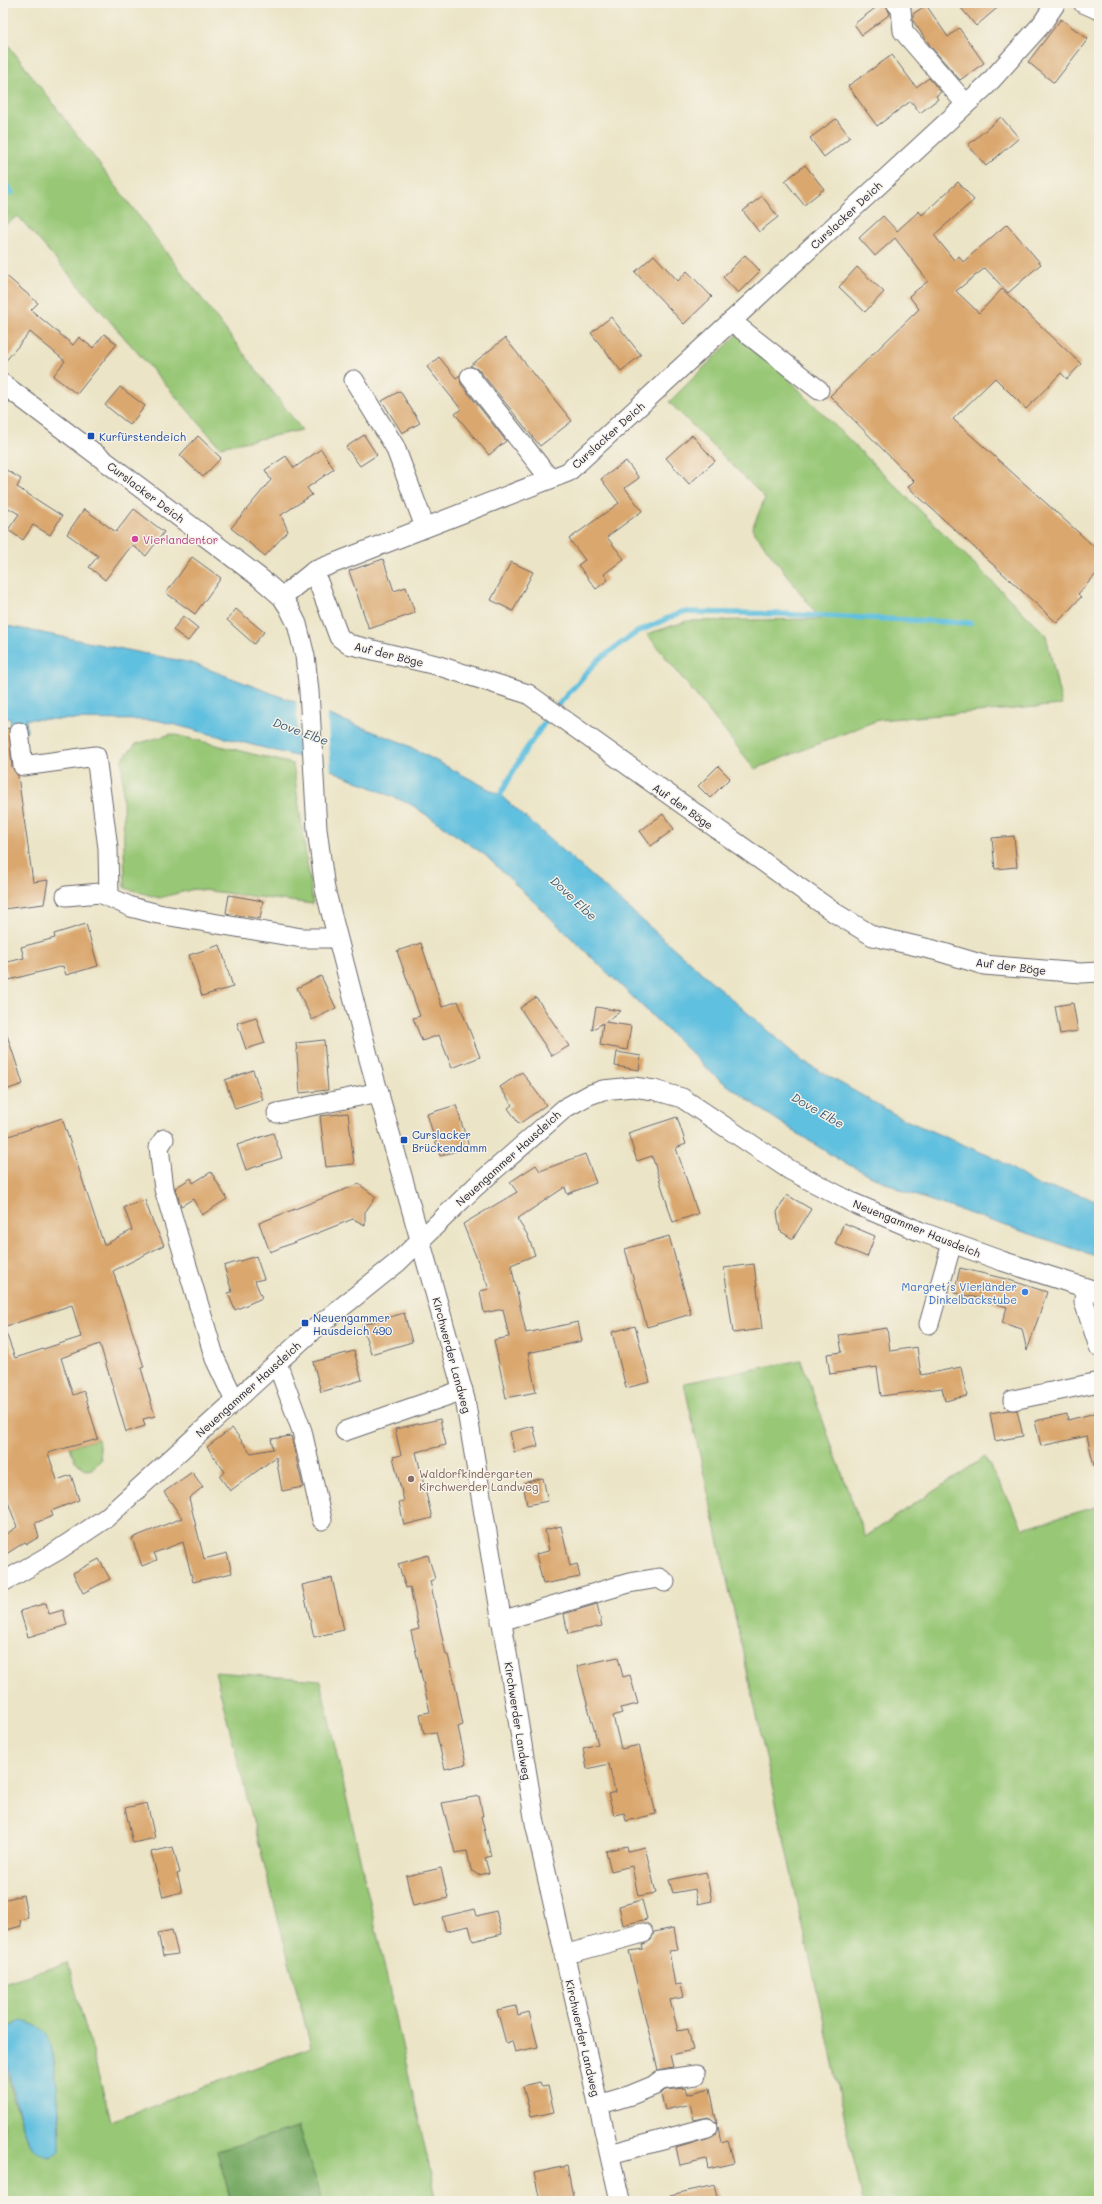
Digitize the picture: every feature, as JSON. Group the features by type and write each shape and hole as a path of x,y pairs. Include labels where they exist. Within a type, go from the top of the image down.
{"street":[{"path":"896,3 901,9 903,31 966,104"},
{"name":"Curslacker Deich","path":"3,384 231,556 282,597 314,571 568,472 988,85 1041,25 1056,3"},
{"path":"1083,3 1099,10"},
{"path":"731,321 819,390"},
{"path":"470,377 550,479"},
{"path":"354,380 395,447 425,527"},
{"name":"Auf der Böge","path":"314,571 339,637 348,644 436,666 528,694 835,913 873,936 934,950 984,965 1081,973 1099,972"},
{"path":"282,597 297,624 305,656 309,691 317,829 325,889 336,938 421,1240"},
{"path":"20,732 24,766 96,756 108,848 109,896"},
{"path":"66,896 100,893 131,907 158,914 302,938 336,938"},
{"name":"Neuengammer Hausdeich","path":"3,1582 57,1551 106,1518 312,1331 398,1262 475,1187 566,1108 589,1095 603,1090 633,1087 654,1090 682,1098 790,1170 879,1215 952,1243 1092,1290"},
{"path":"277,1112 379,1092"},
{"path":"164,1139 159,1148 164,1189 215,1359 235,1401"},
{"name":"Kirchwerder Landweg","path":"421,1240 463,1390 535,1823 620,2201"},
{"path":"929,1324 952,1243"},
{"path":"1092,1290 1084,1302 1099,1347"},
{"path":"277,1364 302,1431 322,1520"},
{"path":"1013,1400 1099,1382"},
{"path":"345,1431 463,1390"},
{"path":"502,1621 629,1583 659,1578 665,1582"},
{"path":"564,1955 643,1933"},
{"path":"598,2105 631,2095 653,2086 661,2080 696,2075"},
{"path":"610,2154 707,2128"}],"green space":[{"path":"3,38 302,430 220,447 18,216 3,226"},
{"path":"743,329 803,394 1046,635 1062,705 878,720 755,769 647,634 687,621 820,619 752,529 765,498 669,402"},
{"path":"172,734 293,764 313,904 194,889 159,898 125,888 122,759 136,744"},
{"path":"801,1360 865,1537 985,1457 1023,1528 1099,1506 1099,2201 863,2201 684,1383"},
{"path":"98,1439 101,1460 92,1469 86,1470 75,1461 70,1447"},
{"path":"215,1672 320,1680 437,2201 323,2201 298,2127 217,2151 231,2201 3,2201 3,2038 5,2065 14,2101 29,2143 61,2131 53,2053 8,2026 3,2033 3,1983 68,1963 111,2121 311,2047"},
{"path":"298,2127 323,2201 231,2201 217,2151"}],"water":[{"name":"Dove Elbe","path":"3,625 192,663 403,743 500,795 802,1061 903,1119 999,1160 1038,1186 1068,1191 1099,1201 1099,1257 905,1192 839,1160 774,1118 716,1077 485,855 412,805 303,758 156,720 26,719 27,732 11,733 10,718 3,719"},
{"path":"22,2021 38,2027 46,2033 50,2040 53,2054 59,2109 60,2151 49,2157 40,2154 30,2143 26,2135 8,2069 5,2053 4,2032 10,2026"}],"pier":[{"path":"296,699 327,711 331,773 299,759"}],"building":[{"path":"882,3 885,3 890,14 862,35 854,24"},
{"path":"957,3 1003,3 976,26"},
{"path":"926,5 948,37 959,28 984,63 960,80 932,48 913,21 913,14"},
{"path":"1061,19 1088,39 1054,83 1028,62"},
{"path":"892,55 916,87 929,78 941,92 936,96 938,99 920,113 911,101 877,126 848,86"},
{"path":"1001,117 1019,138 986,166 968,145"},
{"path":"836,119 850,137 824,157 810,138"},
{"path":"805,165 824,189 804,205 785,181"},
{"path":"958,182 974,200 934,235 954,260 959,256 963,262 1007,224 1041,264 1008,293 985,268 956,291 979,313 1002,289 1081,364 1067,379 1061,373 1026,409 995,378 953,419 1099,551 1099,571 1078,594 1081,597 1057,623 908,487 914,481 830,396 919,309 909,296 928,281 895,238 875,256 859,238 883,216 897,231 919,211 922,215"},
{"path":"762,196 778,217 759,232 743,211"},
{"path":"654,255 678,281 687,271 712,297 684,324 635,272"},
{"path":"745,255 760,271 738,293 723,277"},
{"path":"857,267 884,292 865,312 839,287"},
{"path":"3,273 38,303 31,310 73,345 79,337 93,348 104,334 117,344 77,394 53,376 65,361 30,332 3,364"},
{"path":"611,317 641,355 621,371 591,333"},
{"path":"505,338 572,421 540,446 479,370 470,366"},
{"path":"439,357 456,378 460,375 461,384 506,441 489,455 455,414 461,409 427,367"},
{"path":"120,387 145,406 130,425 105,405"},
{"path":"400,391 420,423 402,433 382,401"},
{"path":"364,435 377,455 360,466 346,447"},
{"path":"692,435 715,461 689,484 666,458"},
{"path":"198,436 221,458 203,477 180,455"},
{"path":"321,449 334,469 307,488 312,495 281,515 288,531 265,556 231,528 271,480 265,470 286,456 294,468"},
{"path":"626,461 639,478 625,488 642,511 607,537 624,559 604,574 608,580 596,589 578,565 585,560 569,539 619,503 601,479"},
{"path":"3,468 21,479 17,487 62,516 50,535 33,525 23,540 8,530 19,514 5,506 3,509"},
{"name":"Vierlandentor","path":"84,509 116,532 134,509 164,532 146,556 132,545 105,580 89,567 98,556 67,534"},
{"path":"192,557 221,578 195,614 166,593"},
{"path":"383,559 394,591 406,587 415,613 369,629 349,571"},
{"path":"511,562 533,572 513,611 491,600"},
{"path":"236,609 264,632 254,644 227,620"},
{"path":"183,616 198,628 188,641 173,630"},
{"path":"9,728 12,767 18,776 33,882 48,880 44,904 3,909 3,729"},
{"path":"718,766 730,778 710,798 698,786"},
{"path":"663,814 674,829 651,846 640,831"},
{"path":"1014,836 1017,867 995,869 992,838"},
{"path":"229,895 263,901 260,919 226,913"},
{"path":"86,924 98,966 66,975 63,966 9,980 4,963 24,958 21,947 55,938 54,934"},
{"path":"421,943 442,1007 458,1001 480,1057 452,1068 439,1035 422,1041 413,1018 420,1016 397,951"},
{"path":"220,945 233,987 202,996 189,955"},
{"path":"321,976 336,1008 312,1020 297,988"},
{"path":"536,997 569,1046 552,1056 520,1008"},
{"path":"1073,1003 1078,1031 1060,1034 1055,1006"},
{"path":"596,1007 621,1011 605,1022 631,1026 627,1050 600,1045 603,1023 592,1030"},
{"path":"256,1017 265,1043 246,1049 237,1023"},
{"path":"3,1032 6,1032 23,1084 3,1091"},
{"path":"324,1040 328,1090 300,1093 296,1043"},
{"path":"617,1052 641,1056 639,1070 615,1066"},
{"path":"253,1070 263,1100 235,1109 225,1080"},
{"path":"522,1072 546,1105 519,1124 508,1108 512,1105 500,1087"},
{"path":"456,1105 469,1147 440,1156 427,1114"},
{"path":"348,1113 354,1164 326,1167 320,1116"},
{"path":"677,1117 686,1144 676,1148 698,1214 673,1222 652,1156 637,1161 628,1133"},
{"path":"62,1118 104,1245 132,1230 124,1207 145,1200 152,1220 164,1245 113,1271 144,1367 141,1368 155,1416 143,1419 145,1426 126,1432 100,1344 61,1358 73,1395 84,1391 98,1439 48,1453 57,1480 71,1475 79,1500 51,1511 53,1516 35,1523 39,1537 27,1544 25,1542 3,1556 3,1536 17,1527 3,1488 3,1330 5,1330 15,1358 81,1337 72,1305 3,1327 3,1138"},
{"path":"273,1133 282,1158 246,1170 237,1145"},
{"path":"585,1154 596,1183 567,1194 565,1187 517,1219 527,1234 535,1255 511,1265 526,1333 578,1322 582,1341 528,1353 536,1392 506,1398 494,1340 509,1337 503,1309 484,1313 480,1291 489,1289 463,1224 517,1192 510,1182 536,1165 540,1171"},
{"path":"211,1172 227,1199 202,1215 193,1199 181,1206 175,1188 191,1178 193,1183"},
{"path":"359,1184 376,1197 365,1212 365,1225 353,1219 270,1252 259,1223"},
{"path":"787,1195 811,1209 793,1239 780,1231 777,1212"},
{"path":"844,1223 875,1236 867,1257 835,1244"},
{"path":"669,1236 691,1314 647,1327 625,1249"},
{"path":"256,1256 264,1279 255,1281 262,1298 235,1310 228,1293 232,1292 224,1266"},
{"path":"754,1264 762,1329 733,1333 724,1268"},
{"path":"960,1268 1006,1279 1047,1292 1027,1351 1022,1329 1002,1323 1007,1307 978,1298 954,1293"},
{"path":"404,1313 412,1342 371,1354 362,1325"},
{"path":"635,1326 650,1382 626,1388 612,1332"},
{"path":"887,1328 890,1351 917,1347 921,1375 961,1367 967,1396 945,1401 942,1388 881,1396 877,1367 830,1374 827,1354 842,1352 839,1335"},
{"path":"354,1351 362,1380 321,1392 313,1362"},
{"path":"1017,1410 1023,1436 995,1441 990,1413"},
{"path":"1099,1412 1099,1465 1094,1466 1087,1436 1041,1446 1035,1421 1067,1414 1068,1420"},
{"name":"Waldorfkindergarten Kirchwerder Landweg","path":"440,1419 446,1445 416,1452 432,1518 404,1525 399,1502 404,1501 393,1457 401,1455 395,1429"},
{"path":"533,1426 538,1446 514,1452 510,1432"},
{"path":"232,1428 251,1453 273,1449 271,1439 291,1436 303,1487 282,1491 276,1457 230,1491 220,1477 225,1472 207,1447"},
{"path":"192,1472 203,1487 189,1498 204,1559 227,1553 232,1573 193,1582 183,1542 154,1553 157,1560 142,1566 132,1538 182,1518 164,1492"},
{"path":"543,1478 548,1501 527,1505 523,1483"},
{"path":"561,1526 570,1566 577,1564 580,1577 543,1584 536,1554 549,1551 545,1530"},
{"path":"428,1555 435,1579 430,1581 446,1655 448,1655 455,1684 463,1725 458,1727 466,1764 445,1769 436,1732 424,1734 420,1714 430,1712 411,1631 419,1629 410,1587 406,1588 398,1564"},
{"path":"99,1559 110,1579 83,1593 73,1573"},
{"path":"332,1578 344,1630 314,1637 302,1585"},
{"path":"46,1603 49,1614 63,1610 67,1625 28,1637 20,1611"},
{"path":"597,1604 602,1626 568,1634 564,1614"},
{"path":"618,1657 623,1677 630,1675 638,1704 620,1708 622,1713 613,1716 621,1749 639,1745 656,1814 626,1821 624,1813 614,1815 608,1794 615,1792 609,1764 587,1769 583,1748 598,1744 577,1666"},
{"path":"479,1796 483,1816 481,1816 491,1856 485,1858 489,1873 478,1875 471,1870 467,1851 455,1853 442,1803"},
{"path":"147,1803 155,1838 133,1843 125,1808"},
{"path":"627,1846 628,1851 645,1847 656,1893 638,1896 632,1866 611,1871 606,1851"},
{"path":"173,1847 180,1873 177,1874 182,1892 163,1897 151,1852"},
{"path":"441,1868 448,1898 413,1906 406,1876"},
{"path":"706,1872 712,1901 698,1904 695,1889 673,1893 669,1880"},
{"path":"23,1895 28,1918 20,1920 21,1926 3,1931 3,1900"},
{"path":"642,1900 647,1919 623,1925 619,1906"},
{"path":"475,1909 477,1916 496,1911 502,1934 473,1941 469,1926 446,1931 442,1917"},
{"path":"674,1928 678,1950 669,1951 675,1985 681,1984 684,1997 670,2000 678,2031 688,2029 693,2050 670,2055 673,2067 658,2070 629,1951 643,1949 642,1945 651,1940 654,1932"},
{"path":"172,1930 178,1954 163,1956 158,1933"},
{"path":"516,2006 518,2015 529,2012 538,2047 515,2052 512,2041 506,2043 497,2010"},
{"path":"540,2082 542,2087 548,2086 554,2112 531,2117 523,2086"},
{"path":"686,2088 688,2094 710,2088 717,2124 709,2117 694,2120 690,2104 665,2110 661,2094 665,2090"},
{"path":"718,2127 721,2142 728,2140 734,2163 708,2169 706,2159 680,2165 676,2148 710,2138 715,2135"},
{"path":"567,2166 574,2201 540,2201 534,2173"},
{"path":"715,2185 719,2201 671,2201 670,2195"}],"waterway":[{"path":"3,181 12,193"},
{"path":"559,704 598,660 637,632 682,612 782,614 970,623"},
{"path":"497,801 523,754 547,719"}],"place":[{"name":"Kurfürstendeich","path":"91,436"},
{"name":"Vierlandentor","path":"135,539"},
{"name":"Curslacker Brückendamm","path":"404,1140"},
{"name":"Margret´s Vierländer Dinkelbackstube","path":"1025,1292"},
{"name":"Neuengammer Hausdeich 490","path":"305,1323"},
{"name":"Waldorfkindergarten Kirchwerder Landweg","path":"411,1479"}]}
